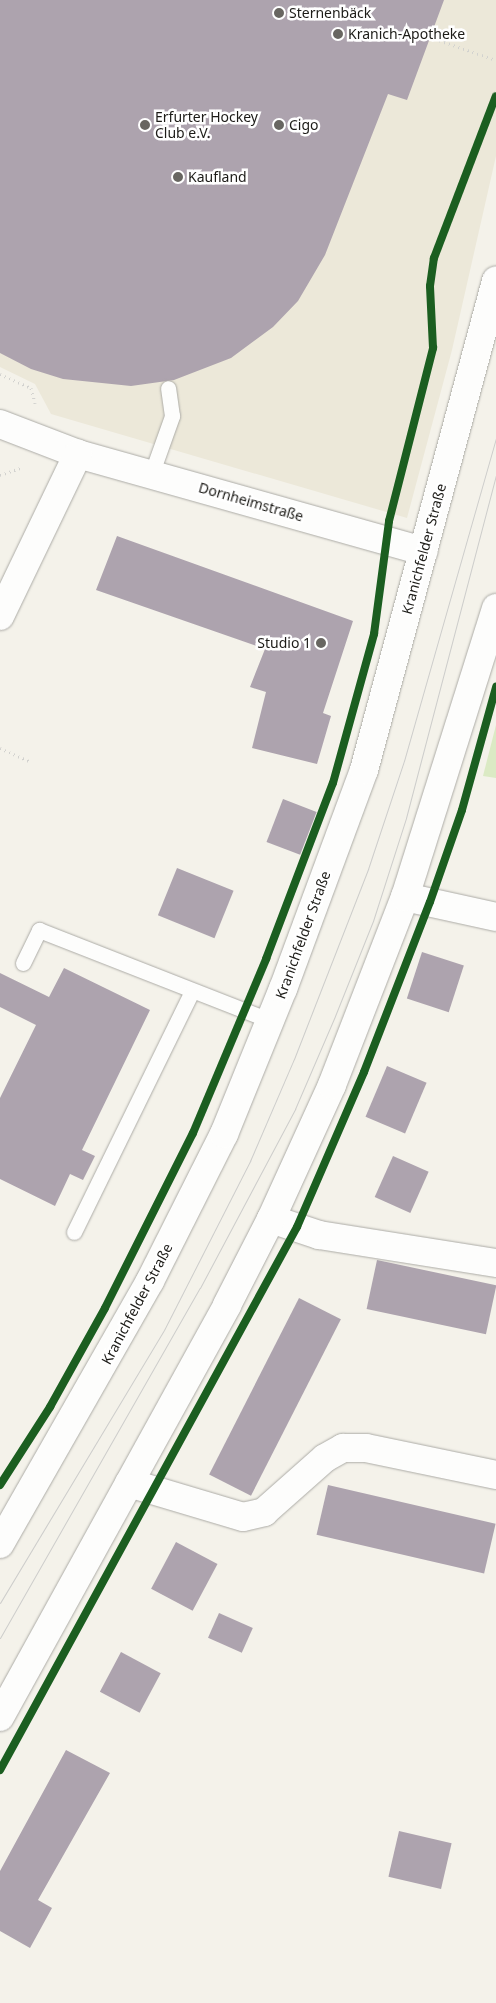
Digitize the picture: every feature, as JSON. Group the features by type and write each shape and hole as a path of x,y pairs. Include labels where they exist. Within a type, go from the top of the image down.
{"main road":[{"name":"Kranichfelder Straße","path":"0,1544 150,1281 224,1134 270,1021 364,770 496,281"},
{"name":"Dornheimstraße","path":"0,424 78,454 424,551"},
{"path":"0,616 78,454"},
{"path":"0,1717 271,1219 332,1085 405,898 496,608"},
{"path":"405,898 496,916"},
{"path":"271,1219 319,1235 496,1263"},
{"path":"129,1483 243,1517 264,1512 325,1458 344,1448 366,1448 496,1475"}],"lane":[{"path":"151,474 172,416 168,388"},
{"path":"23,963 39,930 270,1021"},
{"path":"74,1232 192,991"}],"path":[{"path":"430,37 496,60"},
{"path":"0,475 31,464"},
{"path":"0,748 31,762"}],"shaded area":[{"name":"Kaufland","path":"0,0 496,0 496,156 452,350 407,518 51,414 35,384 0,367"}],"green space":[{"path":"496,725 496,778 483,776"}],"building":[{"name":"Kaufland","path":"0,0 444,0 407,100 388,94 325,255 298,301 273,327 231,358 174,380 131,386 63,379 31,369 0,353"},
{"path":"117,536 353,621 323,713 331,716 317,764 252,748 266,692 250,687 265,649 96,590"},
{"path":"283,799 317,812 300,855 267,842"},
{"path":"177,868 234,891 214,938 158,915"},
{"path":"422,952 464,966 449,1012 407,999"},
{"path":"64,968 150,1010 82,1150 95,1156 83,1180 70,1174 55,1206 0,1179 0,1098 36,1025 0,1007 0,973 49,997"},
{"path":"387,1066 427,1083 405,1133 366,1117"},
{"path":"393,1156 429,1172 410,1213 375,1197"},
{"path":"377,1260 496,1285 486,1334 367,1309"},
{"path":"299,1298 341,1319 251,1496 209,1474"},
{"path":"328,1485 496,1524 484,1573 317,1535"},
{"path":"176,1542 217,1564 193,1611 151,1589"},
{"path":"219,1613 253,1628 242,1653 208,1638"},
{"path":"121,1652 161,1673 140,1713 100,1692"},
{"path":"66,1750 110,1773 38,1900 52,1908 30,1948 0,1931 0,1871"},
{"path":"399,1831 452,1843 441,1889 388,1877"}],"tram line":[{"path":"0,1603 164,1330 250,1161 294,1059 368,869 404,761 496,437"},
{"path":"0,1638 200,1288 295,1109 335,1016 373,921 406,818 496,476"}],"cycle path":[{"path":"0,1485 50,1407 105,1308 193,1133 266,959 333,783 374,634 389,521 433,348 430,286 434,258 496,96"},
{"path":"0,1770 297,1227 364,1072 430,902 462,810 496,687"}],"place":[{"name":"Sternenbäck","path":"279,13"},
{"name":"Kranich-Apotheke","path":"338,34"},
{"name":"Erfurter Hockey Club e.V.","path":"145,125"},
{"name":"Cigo","path":"279,125"},
{"name":"Kaufland","path":"178,177"},
{"name":"Studio 1","path":"321,643"}]}
